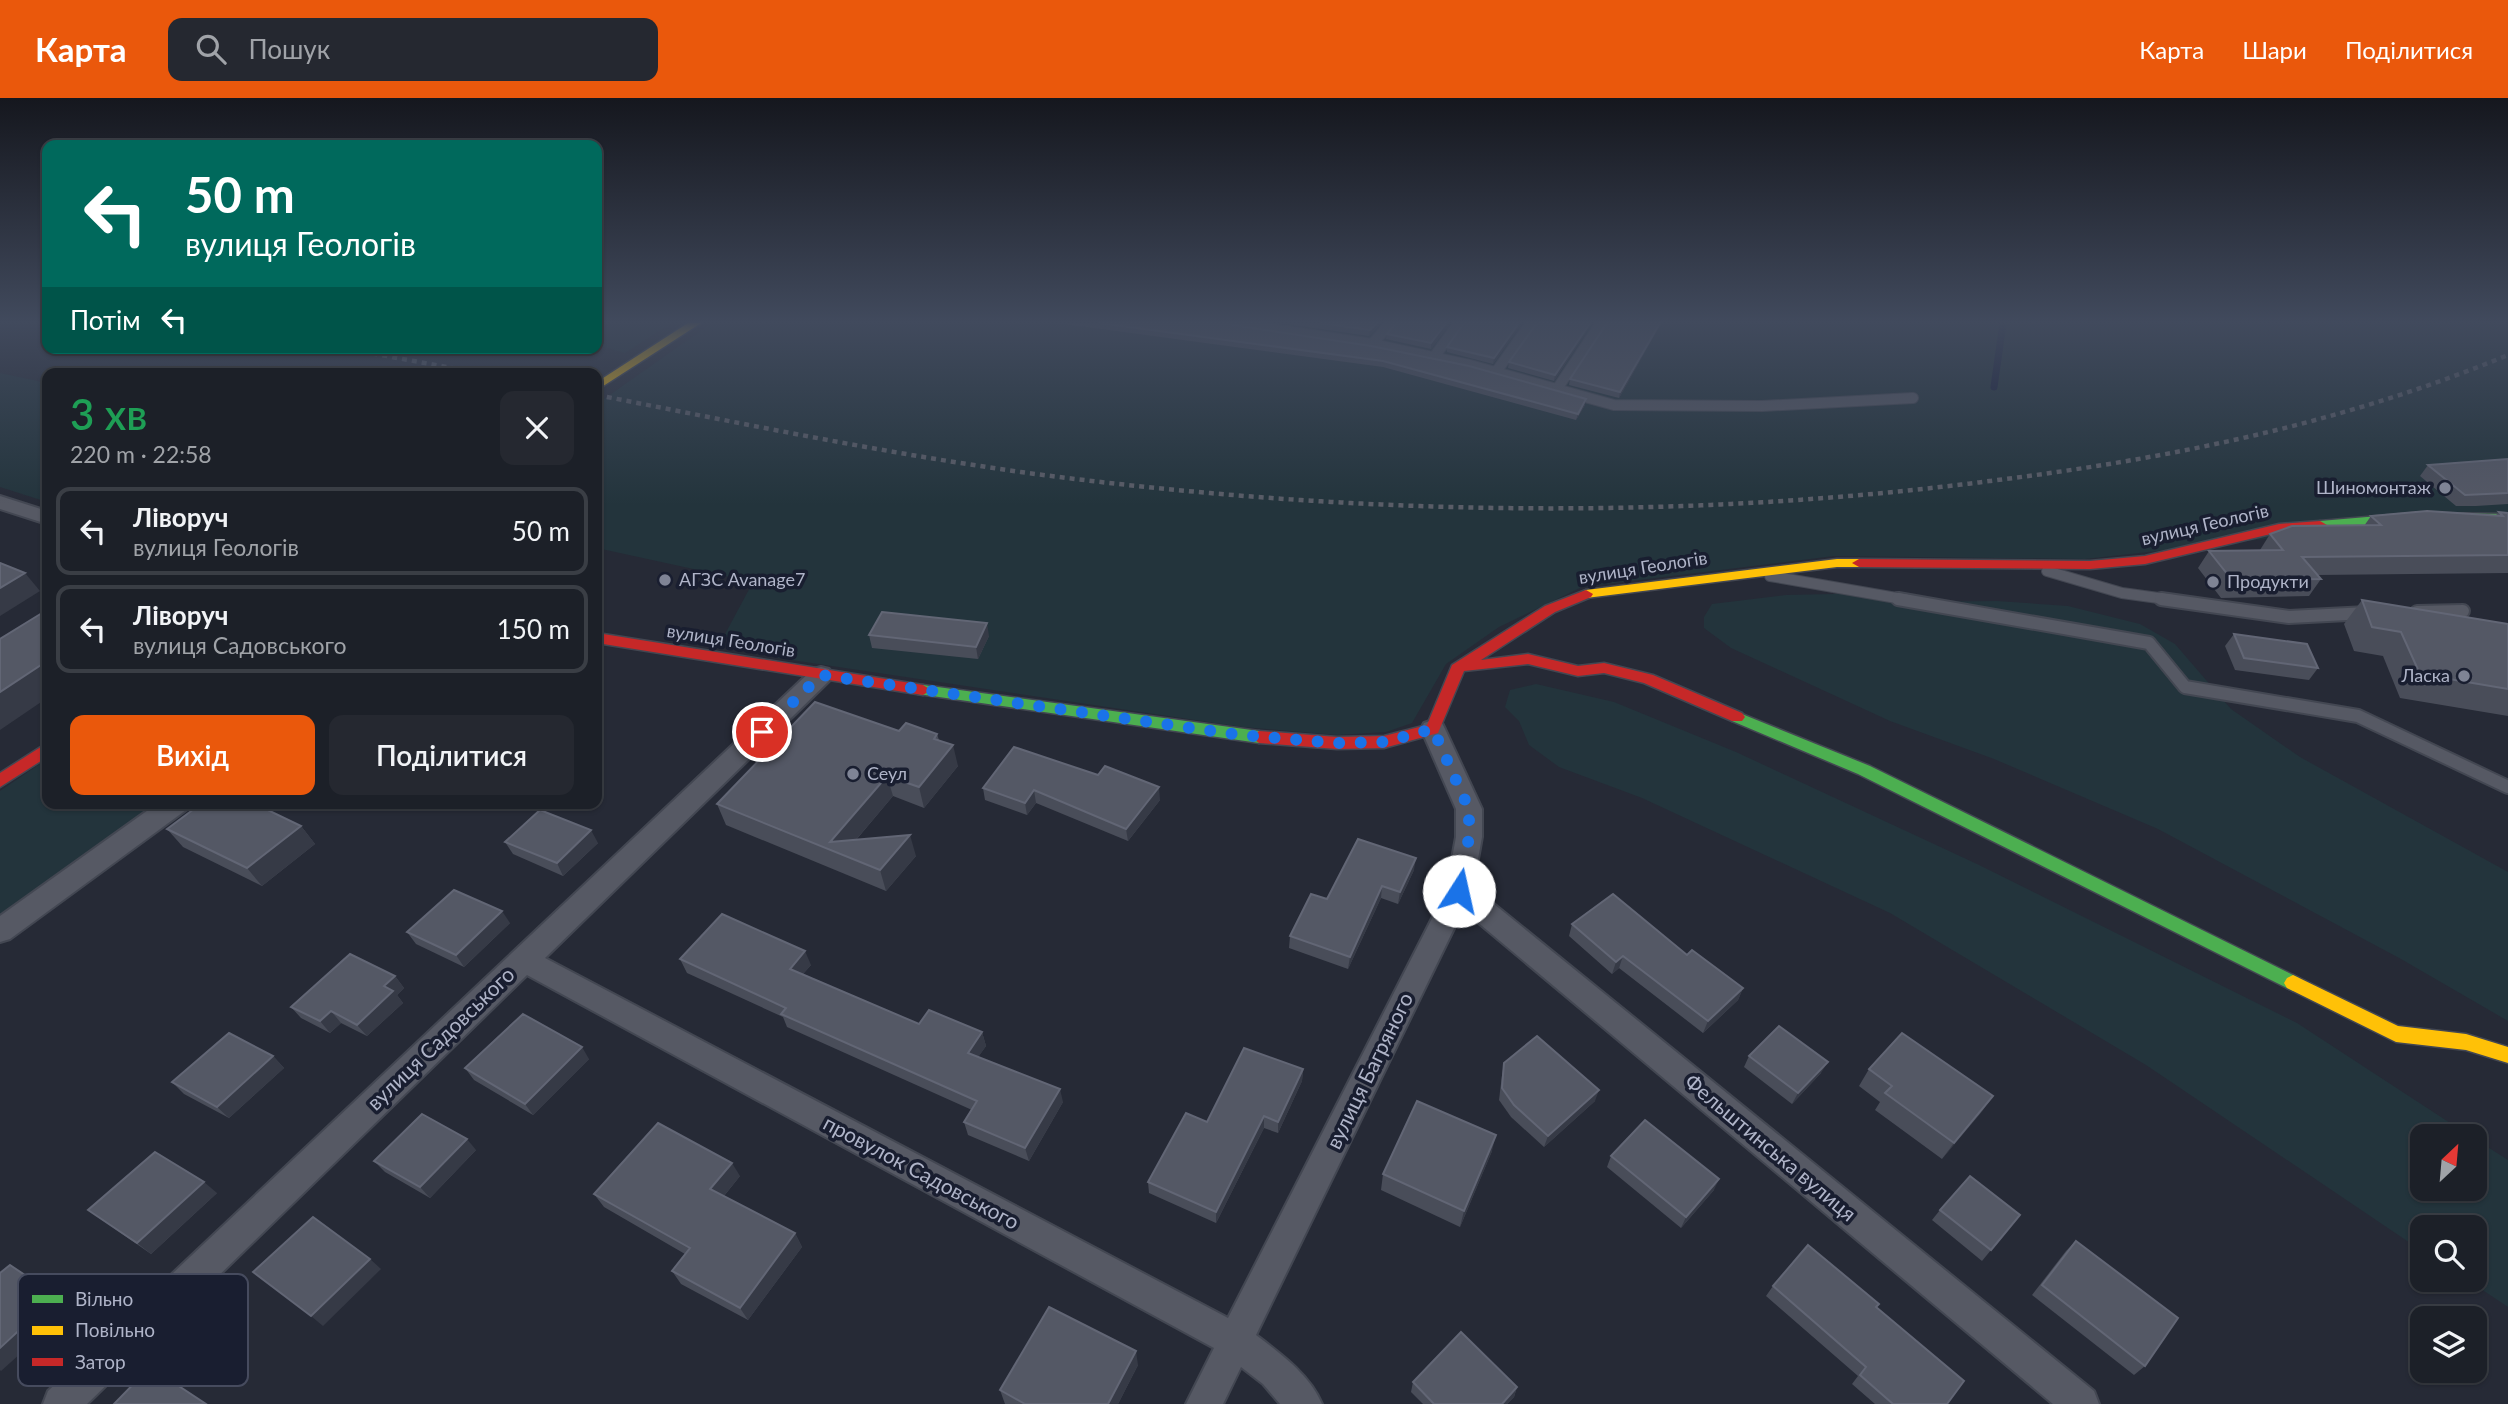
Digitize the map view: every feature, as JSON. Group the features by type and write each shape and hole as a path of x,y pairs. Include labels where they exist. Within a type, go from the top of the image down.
{"street":[{"path":"0,502 42,516"},
{"name":"вулиця Геологів","path":"1457,668 1550,609 1588,593 1837,563 2090,565 2145,560 2279,528 2414,517 2508,518"},
{"name":"вулиця Геологів","path":"602,639 821,675 1240,735 1337,743 1384,742 1433,729"},
{"path":"1433,729 1457,668 1528,659 1578,671 1604,668 1648,678 1864,770 2396,1034 2466,1042 2508,1055"},
{"name":"вулиця Садовського","path":"197,1274 821,675"},
{"name":"вулиця Багряного","path":"1203,1404 1459,891 1469,837 1469,809 1433,729"},
{"path":"0,781 42,752"},
{"path":"0,931 169,809"},
{"name":"Фельштинська вулиця","path":"1459,891 2081,1404"},
{"name":"провулок Садовського","path":"524,960 1236,1341 1275,1372 1304,1404"},
{"name":"вулиця Садовського","path":"61,1404 80,1386"}],"lane":[{"path":"1539,384 1614,405 1665,408 1913,398"},
{"path":"1557,389 1560,384"},
{"path":"2030,566 2122,593 2289,617 2384,612"},
{"path":"1749,572 2149,643 2185,687 2358,716 2508,788"},
{"path":"2410,612 2463,611"}],"shaded area":[{"path":"0,384 42,384 42,500 0,487"},
{"path":"625,384 2508,384 2508,512 2085,559 1834,556 1582,587 1499,627 1446,664 1412,723 1386,732 1337,735 1242,727 778,658 724,636 753,582 602,549 602,400"},
{"path":"1855,590 1906,602 1997,601 2068,606 2140,624 2175,644 2231,709 2300,757 2508,872 2508,1021 2401,959 2158,829 1994,759 1890,721 1731,648 1704,628 1704,617 1712,604"},
{"path":"1536,684 1614,702 1736,752 1977,864 2297,1023 2452,1124 2410,1124 2410,1201 2487,1201 2487,1147 2508,1160 2508,1307 2486,1292 2487,1215 2410,1215 2410,1243 2146,1065 1890,913 1642,798 1559,767 1529,745 1519,721 1505,707 1510,690"},
{"path":"42,762 42,809 158,809 0,921 0,791"}],"building":[{"path":"1467,384 1533,384 1586,399 1578,414"},
{"path":"1589,384 1625,384 1620,392"},
{"path":"2508,459 2508,493 2465,495 2428,465"},
{"path":"2427,511 2503,516 2499,512 2508,513 2508,555 2302,557 2321,579 2232,580 2209,551 2283,550 2270,534 2292,526 2381,525 2371,516"},
{"path":"0,563 25,573 0,588"},
{"path":"2362,600 2508,624 2508,689 2420,674 2401,632 2372,627"},
{"path":"882,612 987,623 976,647 869,635"},
{"path":"42,613 42,664 0,692 0,639"},
{"path":"2234,634 2307,644 2318,668 2244,658"},
{"path":"815,702 899,731 906,723 937,734 934,739 953,745 919,787 887,776 830,842 910,835 880,870 717,804"},
{"path":"1014,747 1098,775 1105,766 1159,787 1126,829 1034,790 1025,803 983,788"},
{"path":"194,809 266,809 301,826 247,868 167,829"},
{"path":"540,810 591,830 557,863 505,842"},
{"path":"1358,839 1416,858 1400,892 1382,886 1350,957 1290,936 1311,894 1327,899"},
{"path":"454,890 502,911 456,955 407,932"},
{"path":"1613,894 1687,955 1692,950 1743,988 1708,1021 1623,956 1616,962 1572,924"},
{"path":"722,914 805,951 790,969 919,1024 929,1010 982,1032 968,1053 1060,1089 1025,1148 964,1122 977,1101 781,1014 786,1008 680,959"},
{"path":"350,954 395,976 384,986 393,991 357,1025 331,1011 320,1021 291,1007"},
{"path":"523,1014 582,1047 525,1104 465,1068"},
{"path":"1779,1026 1828,1062 1798,1093 1749,1056"},
{"path":"229,1033 273,1056 217,1107 172,1082"},
{"path":"1902,1033 1993,1096 1954,1143 1885,1093 1892,1086 1869,1069"},
{"path":"1537,1036 1599,1090 1548,1136 1514,1105 1502,1088 1504,1063"},
{"path":"1244,1048 1303,1069 1278,1122 1264,1116 1216,1212 1148,1182 1186,1113 1207,1122"},
{"path":"1417,1101 1496,1135 1464,1211 1383,1174"},
{"path":"422,1114 467,1139 420,1187 374,1161"},
{"path":"1645,1120 1719,1179 1686,1217 1611,1156"},
{"path":"658,1123 732,1163 710,1189 795,1233 740,1308 672,1271 690,1248 594,1194"},
{"path":"155,1152 204,1182 137,1243 88,1210"},
{"path":"1970,1176 2020,1215 1991,1250 1940,1210"},
{"path":"313,1217 370,1259 311,1316 253,1272"},
{"path":"2076,1241 2178,1318 2145,1366 2042,1285"},
{"path":"1808,1245 1879,1304 1876,1307 1964,1381 1947,1404 1893,1404 1860,1375 1866,1367 1773,1286"},
{"path":"10,1265 23,1274 18,1274 18,1331 0,1348 0,1273"},
{"path":"1049,1307 1136,1351 1108,1404 1025,1404 1000,1390"},
{"path":"1461,1332 1517,1387 1502,1404 1434,1404 1413,1382"},
{"path":"132,1386 179,1386 206,1404 114,1404"}],"railway":[{"path":"602,396 920,456 1028,473 1148,487 1388,505 1629,508 1870,494 1990,481 2123,462 2253,436 2382,401 2431,384"}],"traffic: fast":[{"path":"2320,525 2414,517 2508,518"},
{"path":"923,690 1259,737"},
{"path":"1737,717 1864,770 2293,983"}],"traffic: slow":[{"path":"1586,594 1837,563 1859,563"},
{"path":"2293,983 2396,1034 2466,1042 2508,1055"}],"traffic: jam":[{"path":"1859,563 2090,565 2145,560 2279,528 2320,525"},
{"path":"1259,737 1337,743 1384,742 1433,729 1457,669 1550,609 1586,594"},
{"path":"602,639 923,690"},
{"path":"1467,667 1528,659 1578,671 1604,668 1648,679 1737,717"},
{"path":"0,781 42,752"}],"place":[{"name":"Шиномонтаж","path":"2445,488"},
{"name":"АГЗС Avanage7","path":"665,580"},
{"name":"Продукти","path":"2213,582"},
{"name":"Ласка","path":"2464,676"},
{"name":"Сеул","path":"853,774"}],"route":[{"path":"762,732 821,675 1240,735 1337,743 1384,742 1433,729 1469,809 1469,837 1459,891"}]}
